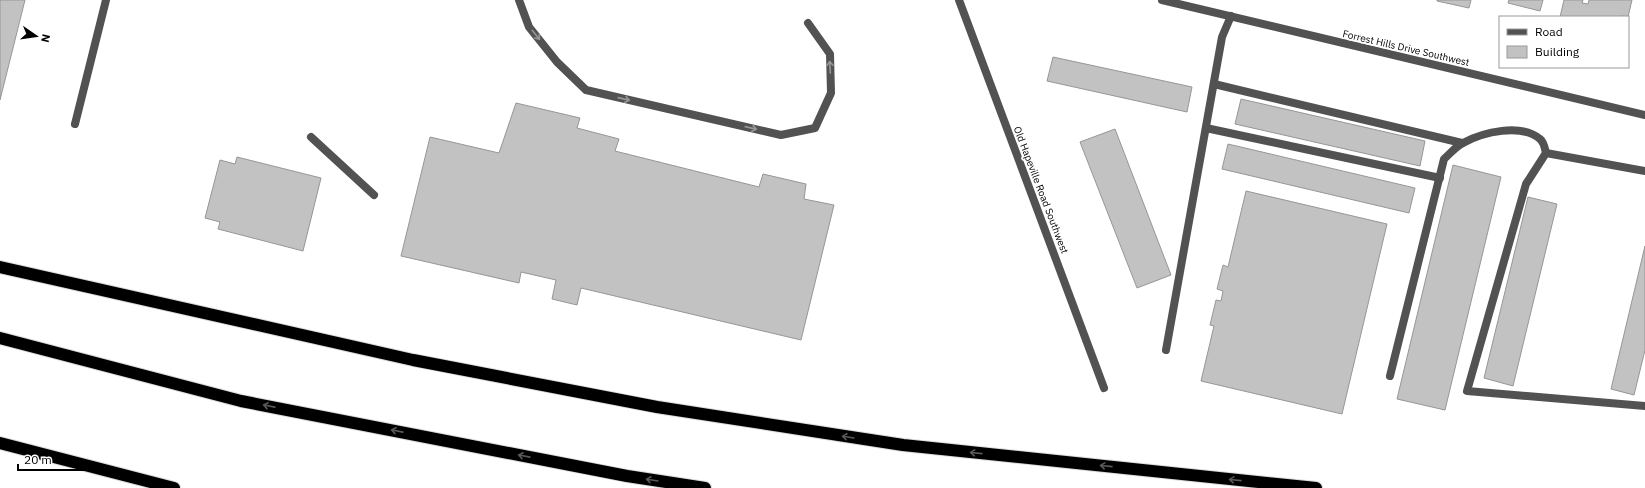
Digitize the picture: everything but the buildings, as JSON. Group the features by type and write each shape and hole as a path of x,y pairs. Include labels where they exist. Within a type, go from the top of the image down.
{"highway":[{"path":"0,267 413,360 657,407 903,445 1316,488"},
{"path":"0,338 241,401 627,476 704,488"},
{"path":"0,443 174,488"}],"street":[{"path":"74,124 106,0"},
{"path":"519,0 529,27 557,62 586,90 781,135 815,128 831,93 830,54 808,23"},
{"name":"Old Hapeville Road Southwest","path":"958,0 1104,388"},
{"name":"Forrest Hills Drive Southwest","path":"1162,0 1645,115"},
{"path":"1166,350 1222,37 1231,16"},
{"path":"1214,84 1462,143"},
{"path":"1206,128 1440,178"},
{"path":"1390,376 1444,159 1462,143 1487,133 1518,130 1532,134 1542,140 1546,153 1526,184 1467,391 1645,406"},
{"path":"311,137 374,196"},
{"path":"1546,153 1645,171"}]}
